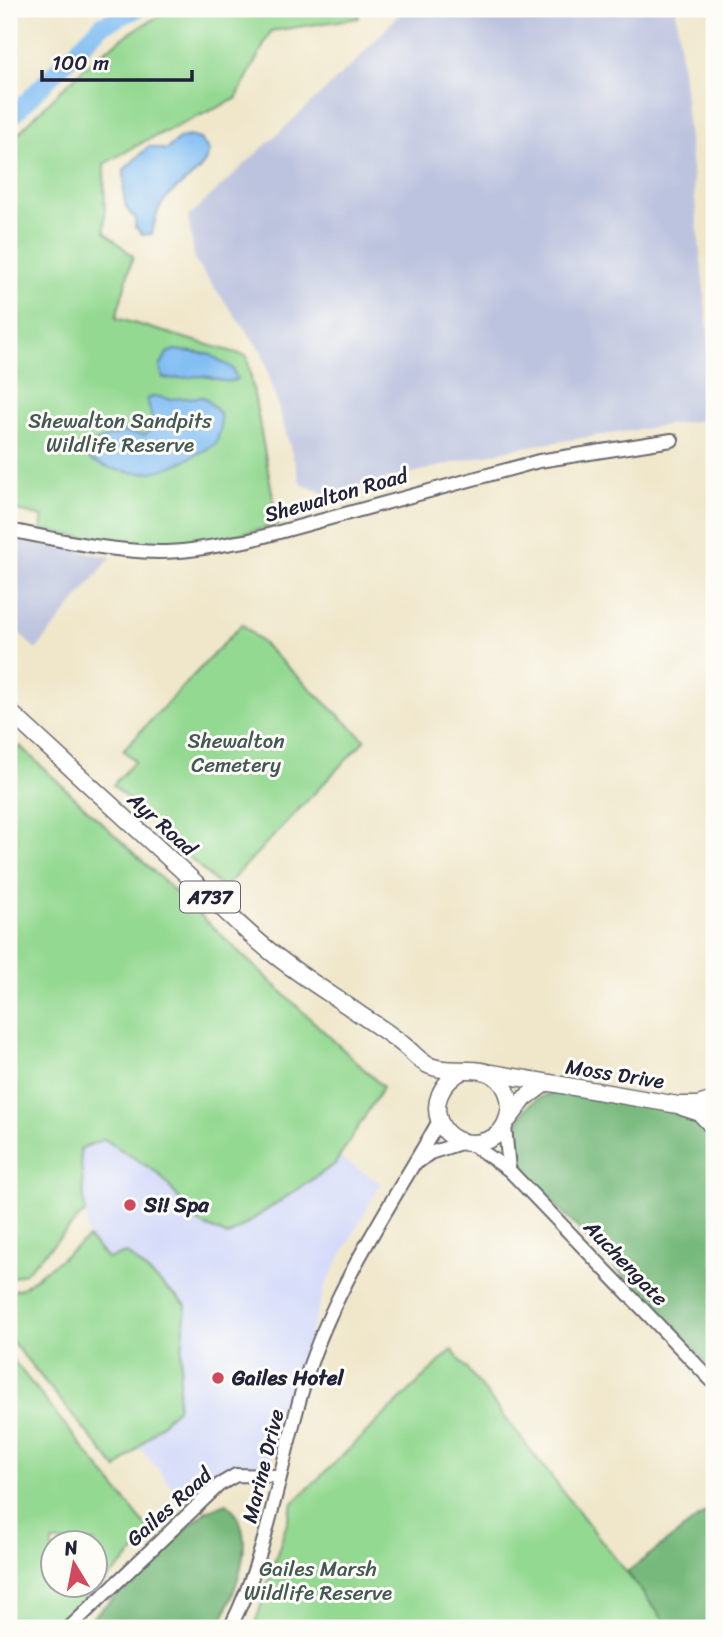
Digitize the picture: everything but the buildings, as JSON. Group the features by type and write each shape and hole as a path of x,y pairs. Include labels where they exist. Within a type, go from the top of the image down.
{"main road":[{"name":"Ayr Road","path":"9,711 271,952 404,1045 426,1064"},
{"path":"426,1064 490,1073 504,1085 510,1099 505,1125 489,1139 468,1143 448,1134 438,1115 426,1064"},
{"path":"438,1115 438,1094 444,1083 464,1070"},
{"name":"Moss Drive","path":"490,1073 678,1105 698,1105 714,1100"},
{"name":"Moss Drive","path":"505,1125 525,1098 544,1084"},
{"name":"Moss Drive","path":"678,1105 700,1113 714,1128"}],"street":[{"name":"Shewalton Road","path":"9,530 105,548 159,552 202,549 250,540 539,461 672,440"},
{"name":"Marine Drive","path":"230,1628 247,1596 262,1549 293,1419 324,1328 414,1165 438,1115"},
{"path":"505,1125 509,1170"},
{"path":"414,1165 430,1153 468,1143"},
{"name":"Auchengate","path":"468,1143 509,1170 714,1382"},
{"name":"Gailes Road","path":"69,1628 219,1485 236,1475 279,1476"}],"shaded area":[{"path":"404,9 676,9 714,391 714,418 516,448 325,494 301,484 262,352 195,261 188,217 354,63"},
{"path":"9,538 111,557 36,650 9,623"},
{"path":"104,1138 159,1174 199,1223 227,1236 335,1164 339,1157 381,1183 326,1284 268,1469 234,1468 187,1505 139,1446 177,1408 108,1259 88,1238 80,1149"}],"green space":[{"name":"Shewalton Sandpits Wildlife Reserve","path":"176,9 357,9 359,18 271,31 236,99 147,140 104,164 105,232 133,256 116,318 247,356 278,525 175,545 115,542 41,530 43,517 14,510 9,514 9,143 66,85 106,50 151,20"},
{"name":"Shewalton Cemetery","path":"242,624 365,740 223,889 113,785 135,761 123,750"},
{"path":"20,746 383,1087 335,1164 228,1236 199,1223 159,1174 104,1139 80,1149 85,1212 25,1273 9,1279 9,757"},
{"path":"555,1092 661,1109 681,1115 714,1137 714,1372 530,1178 519,1150 518,1126 529,1106"},
{"path":"88,1238 108,1259 126,1253 186,1305 177,1408 117,1469 9,1338 9,1292 22,1288"},
{"name":"Gailes Marsh Wildlife Reserve","path":"452,1350 670,1628 254,1628 293,1503"},
{"path":"9,1355 153,1535 108,1579 108,1528 38,1528 38,1598 88,1598 57,1628 9,1628"},
{"path":"227,1503 237,1516 243,1531 244,1547 237,1581 219,1628 81,1628 206,1511"},
{"path":"714,1506 714,1628 670,1628 627,1572"}],"water":[{"path":"190,136 200,139 209,150 206,160 160,207 152,234 143,235 135,227 136,218 125,203 124,170 149,146 166,150 180,138"},
{"path":"174,350 209,354 232,368 237,379 226,382 203,376 163,378 160,367 167,353"},
{"path":"156,396 169,399 204,397 220,413 221,428 216,444 168,468 154,472 125,472 90,460 88,455 94,442 123,432 144,435 154,427 147,399"}],"waterway":[{"path":"9,119 102,25 137,9"}],"place":[{"name":"Si! Spa","path":"130,1205"},
{"name":"Gailes Hotel","path":"218,1378"}]}
